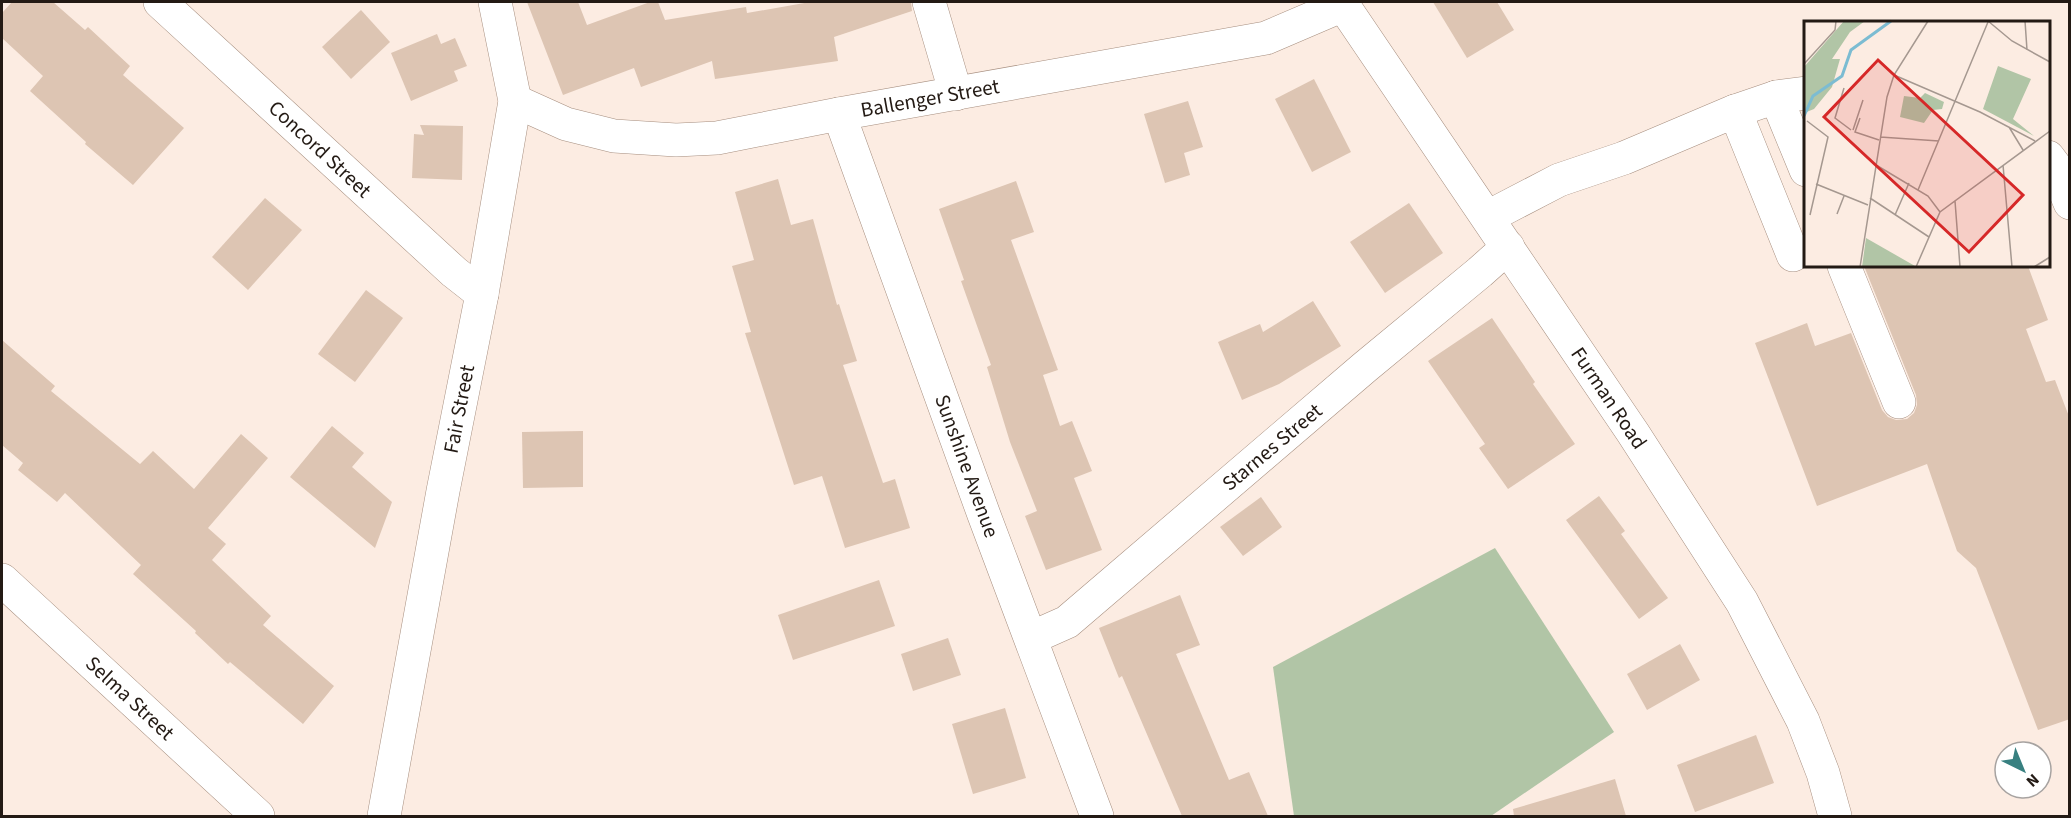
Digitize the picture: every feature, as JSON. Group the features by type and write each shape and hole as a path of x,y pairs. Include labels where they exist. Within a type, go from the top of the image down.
{"street":[{"name":"Concord Street","path":"160,2 454,272 482,294"},
{"name":"Fair Street","path":"384,816 442,491 482,294 515,101 495,2"},
{"path":"929,2 956,94"},
{"name":"Ballenger Street","path":"515,101 566,124 614,136 676,140 717,138 1266,38 1342,3"},
{"name":"Furman Road","path":"1342,3 1633,433 1742,602 1803,721 1823,773 1835,816"},
{"path":"1488,217 1559,180 1624,158 1735,111 1791,95 1804,160"},
{"path":"1735,111 1793,255"},
{"name":"Sunshine Avenue","path":"839,114 984,515 1097,816"},
{"path":"2050,159 2070,203"},
{"name":"Starnes Street","path":"1031,638 1067,622 1508,247"},
{"path":"1844,267 1899,402"},
{"name":"Selma Street","path":"2,580 258,816"}],"green space":[{"path":"1495,548 1614,732 1491,816 1294,816 1273,667"}],"building":[{"path":"12,2 53,2 85,30 88,27 130,66 123,75 184,128 133,185 85,144 86,142 30,91 43,76 2,38 2,13"},
{"path":"527,2 578,2 587,25 650,2 658,2 665,20 746,7 747,13 810,2 911,2 912,11 834,37 838,61 715,79 712,61 641,87 634,68 563,95"},
{"path":"1433,2 1497,2 1514,30 1467,58"},
{"path":"361,10 390,42 351,79 322,47"},
{"path":"437,34 441,44 455,38 467,66 454,71 458,81 411,101 391,53"},
{"path":"1314,79 1351,152 1312,172 1275,99"},
{"path":"1188,101 1203,147 1184,153 1190,175 1165,183 1144,114"},
{"path":"420,125 463,126 462,180 412,178 414,134 424,135"},
{"path":"778,179 791,225 813,219 837,305 839,304 857,361 843,365 883,483 895,479 910,528 845,548 822,476 794,485 745,333 751,332 732,266 754,260 735,192"},
{"path":"1016,181 1034,232 1011,240 1058,370 1043,375 1060,426 1072,421 1092,471 1074,478 1102,550 1046,570 1025,516 1037,511 1010,442 987,367 991,365 961,281 964,280 939,209"},
{"path":"265,198 302,230 248,290 212,257"},
{"path":"1409,203 1443,253 1385,293 1350,242"},
{"path":"1864,267 2028,267 2048,320 2026,329 2046,382 2055,380 2070,419 2070,719 2038,730 1976,568 1957,551 1927,464 1817,506 1755,343 1807,323 1815,346 1851,333 1882,410 1888,417 1896,420 1907,419 1914,413 1917,405 1916,395"},
{"path":"366,290 403,318 355,382 318,354"},
{"path":"1313,301 1341,346 1279,384 1242,400 1218,342 1260,324 1263,332"},
{"path":"1492,318 1535,382 1533,384 1575,444 1508,489 1479,448 1485,444 1428,361"},
{"path":"2,340 55,386 51,391 140,464 153,451 194,489 241,434 268,458 208,528 226,544 212,560 271,616 263,625 334,686 303,724 230,662 228,664 195,633 196,631 133,574 141,565 65,493 57,502 18,470 23,463 2,445"},
{"path":"332,426 364,453 352,467 392,502 375,548 290,477"},
{"path":"583,431 583,487 523,488 522,432"},
{"path":"1599,496 1625,531 1621,534 1668,598 1639,619 1566,520"},
{"path":"1261,497 1282,527 1243,556 1220,527"},
{"path":"879,580 895,626 793,660 778,615"},
{"path":"1180,595 1200,645 1176,654 1229,780 1249,772 1268,816 1182,816 1122,676 1119,678 1099,628"},
{"path":"948,638 961,675 913,691 901,654"},
{"path":"1680,644 1700,680 1647,710 1627,674"},
{"path":"1005,708 1026,778 973,794 952,724"},
{"path":"1756,735 1774,783 1695,812 1677,765"},
{"path":"1615,779 1626,816 1514,816 1513,809"}]}
